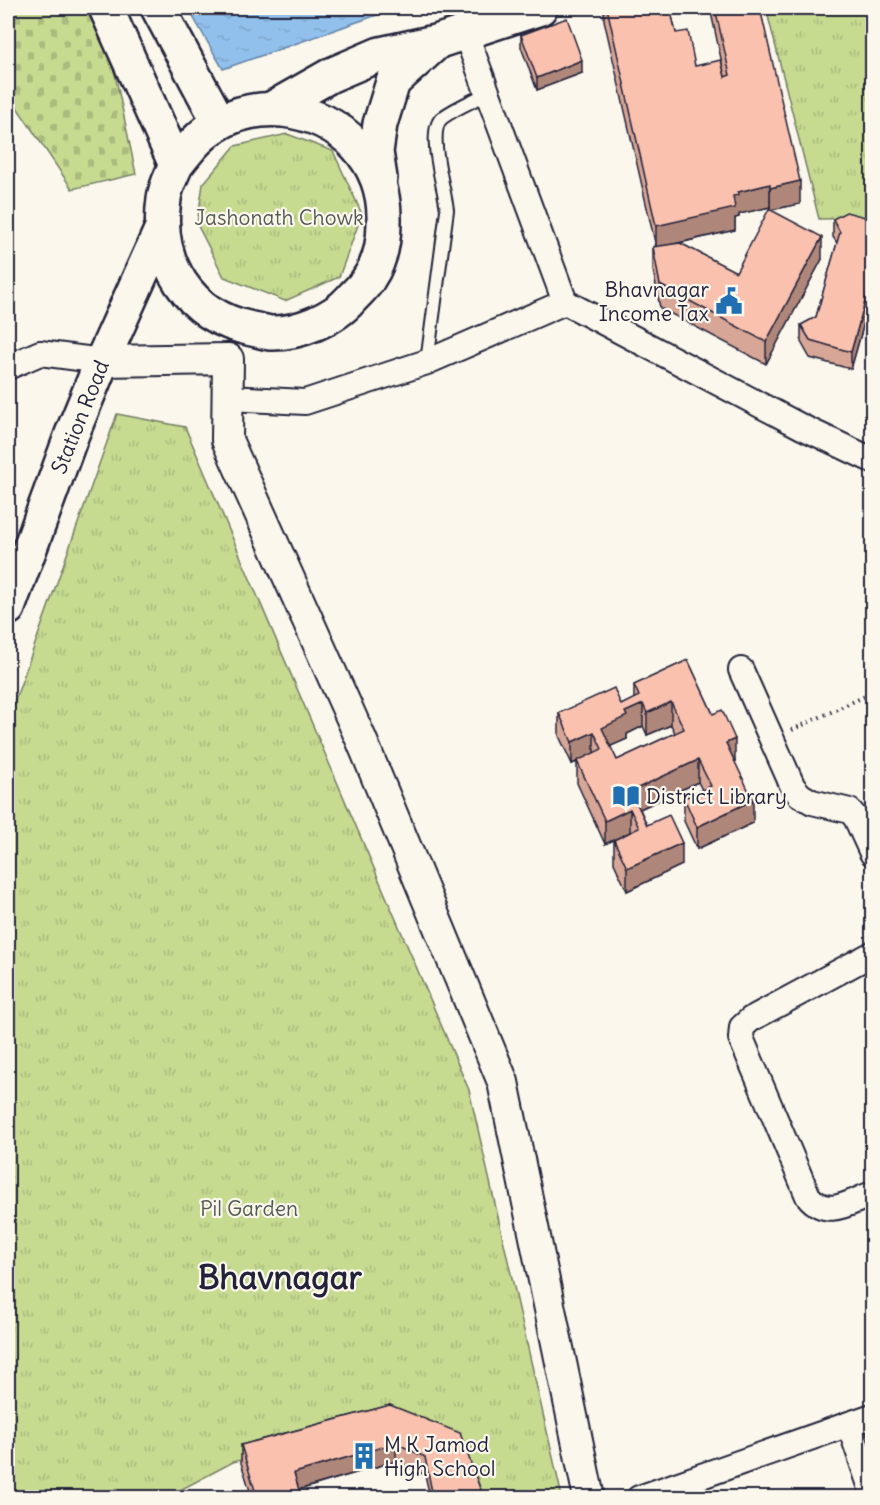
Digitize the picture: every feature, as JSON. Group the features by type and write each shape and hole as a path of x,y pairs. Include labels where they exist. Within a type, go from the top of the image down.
{"main road":[{"path":"106,8 176,165"},
{"path":"158,8 219,122"},
{"path":"271,109 331,75 380,54 452,37 540,8"},
{"path":"385,203 375,173 357,146 333,125 303,112 271,109 244,113 219,122 198,138 176,165 164,196 161,230 168,260 183,288 205,310 232,325 271,333 309,327 344,308 369,279 384,242 385,203 376,152 383,114 393,82 452,37"},
{"name":"Station Road","path":"8,608 72,434 161,230"}],"street":[{"path":"452,37 488,93 565,302 802,427 873,460"},
{"path":"228,398 305,402 427,362 565,302"},
{"path":"232,325 228,359 227,440 361,739 502,1082 589,1497"},
{"path":"8,367 40,353 102,361 228,359"},
{"path":"741,670 794,787 800,795 812,802 850,811 856,818 873,853"},
{"path":"873,954 751,1019 742,1027 741,1038 808,1196 817,1206 829,1209 873,1194"},
{"path":"639,1497 873,1416"},
{"path":"849,1424 873,1491"}],"lane":[{"path":"427,362 447,210 446,192 435,141 435,127 441,119 488,93"}],"path":[{"path":"772,739 873,693"}],"green space":[{"path":"8,8 91,8 107,36 136,174 72,189 8,94"},
{"path":"766,8 872,8 872,218 819,219"},
{"name":"Jashonath Chowk","path":"287,134 333,151 362,214 339,277 285,301 224,277 197,224 203,184 235,146"},
{"name":"Pil Garden","path":"117,414 185,427 469,1090 562,1497 484,1497 465,1448 390,1420 233,1462 167,1497 8,1498 8,720"}],"water":[{"path":"188,8 397,8 223,69"}],"building":[{"path":"607,8 670,8 676,33 688,31 695,66 721,60 725,77 730,75 715,8 760,8 800,181 770,188 770,184 738,192 739,195 733,196 735,208 656,226"},
{"path":"567,18 582,60 537,78 521,35"},
{"name":"Bhavnagar Income Tax","path":"769,209 822,237 766,342 660,285 653,247 680,243 736,272"},
{"path":"846,212 873,219 873,273 851,352 810,340 801,325 816,317 840,232 833,219"},
{"path":"688,660 713,714 722,710 735,739 726,743 753,800 697,827 684,798 711,786 698,760 631,791 647,825 669,815 682,843 627,868 614,840 639,828 630,809 605,821 577,761 602,749 594,732 572,742 559,713 614,688 621,705 639,696 634,685","holes":["671,702 684,729 617,760 602,728 627,716 625,712 643,704 647,713"]},
{"name":"M K Jamod High School","path":"390,1405 460,1433 483,1497 433,1497 425,1457 396,1443 294,1473 301,1497 257,1497 241,1445"}],"place":[{"name":"Bhavnagar Income Tax","path":"729,301"},
{"name":"District Library","path":"626,796"},
{"name":"M K Jamod High School","path":"364,1456"}],"district":[{"name":"Bhavnagar","path":"280,1277"}]}
